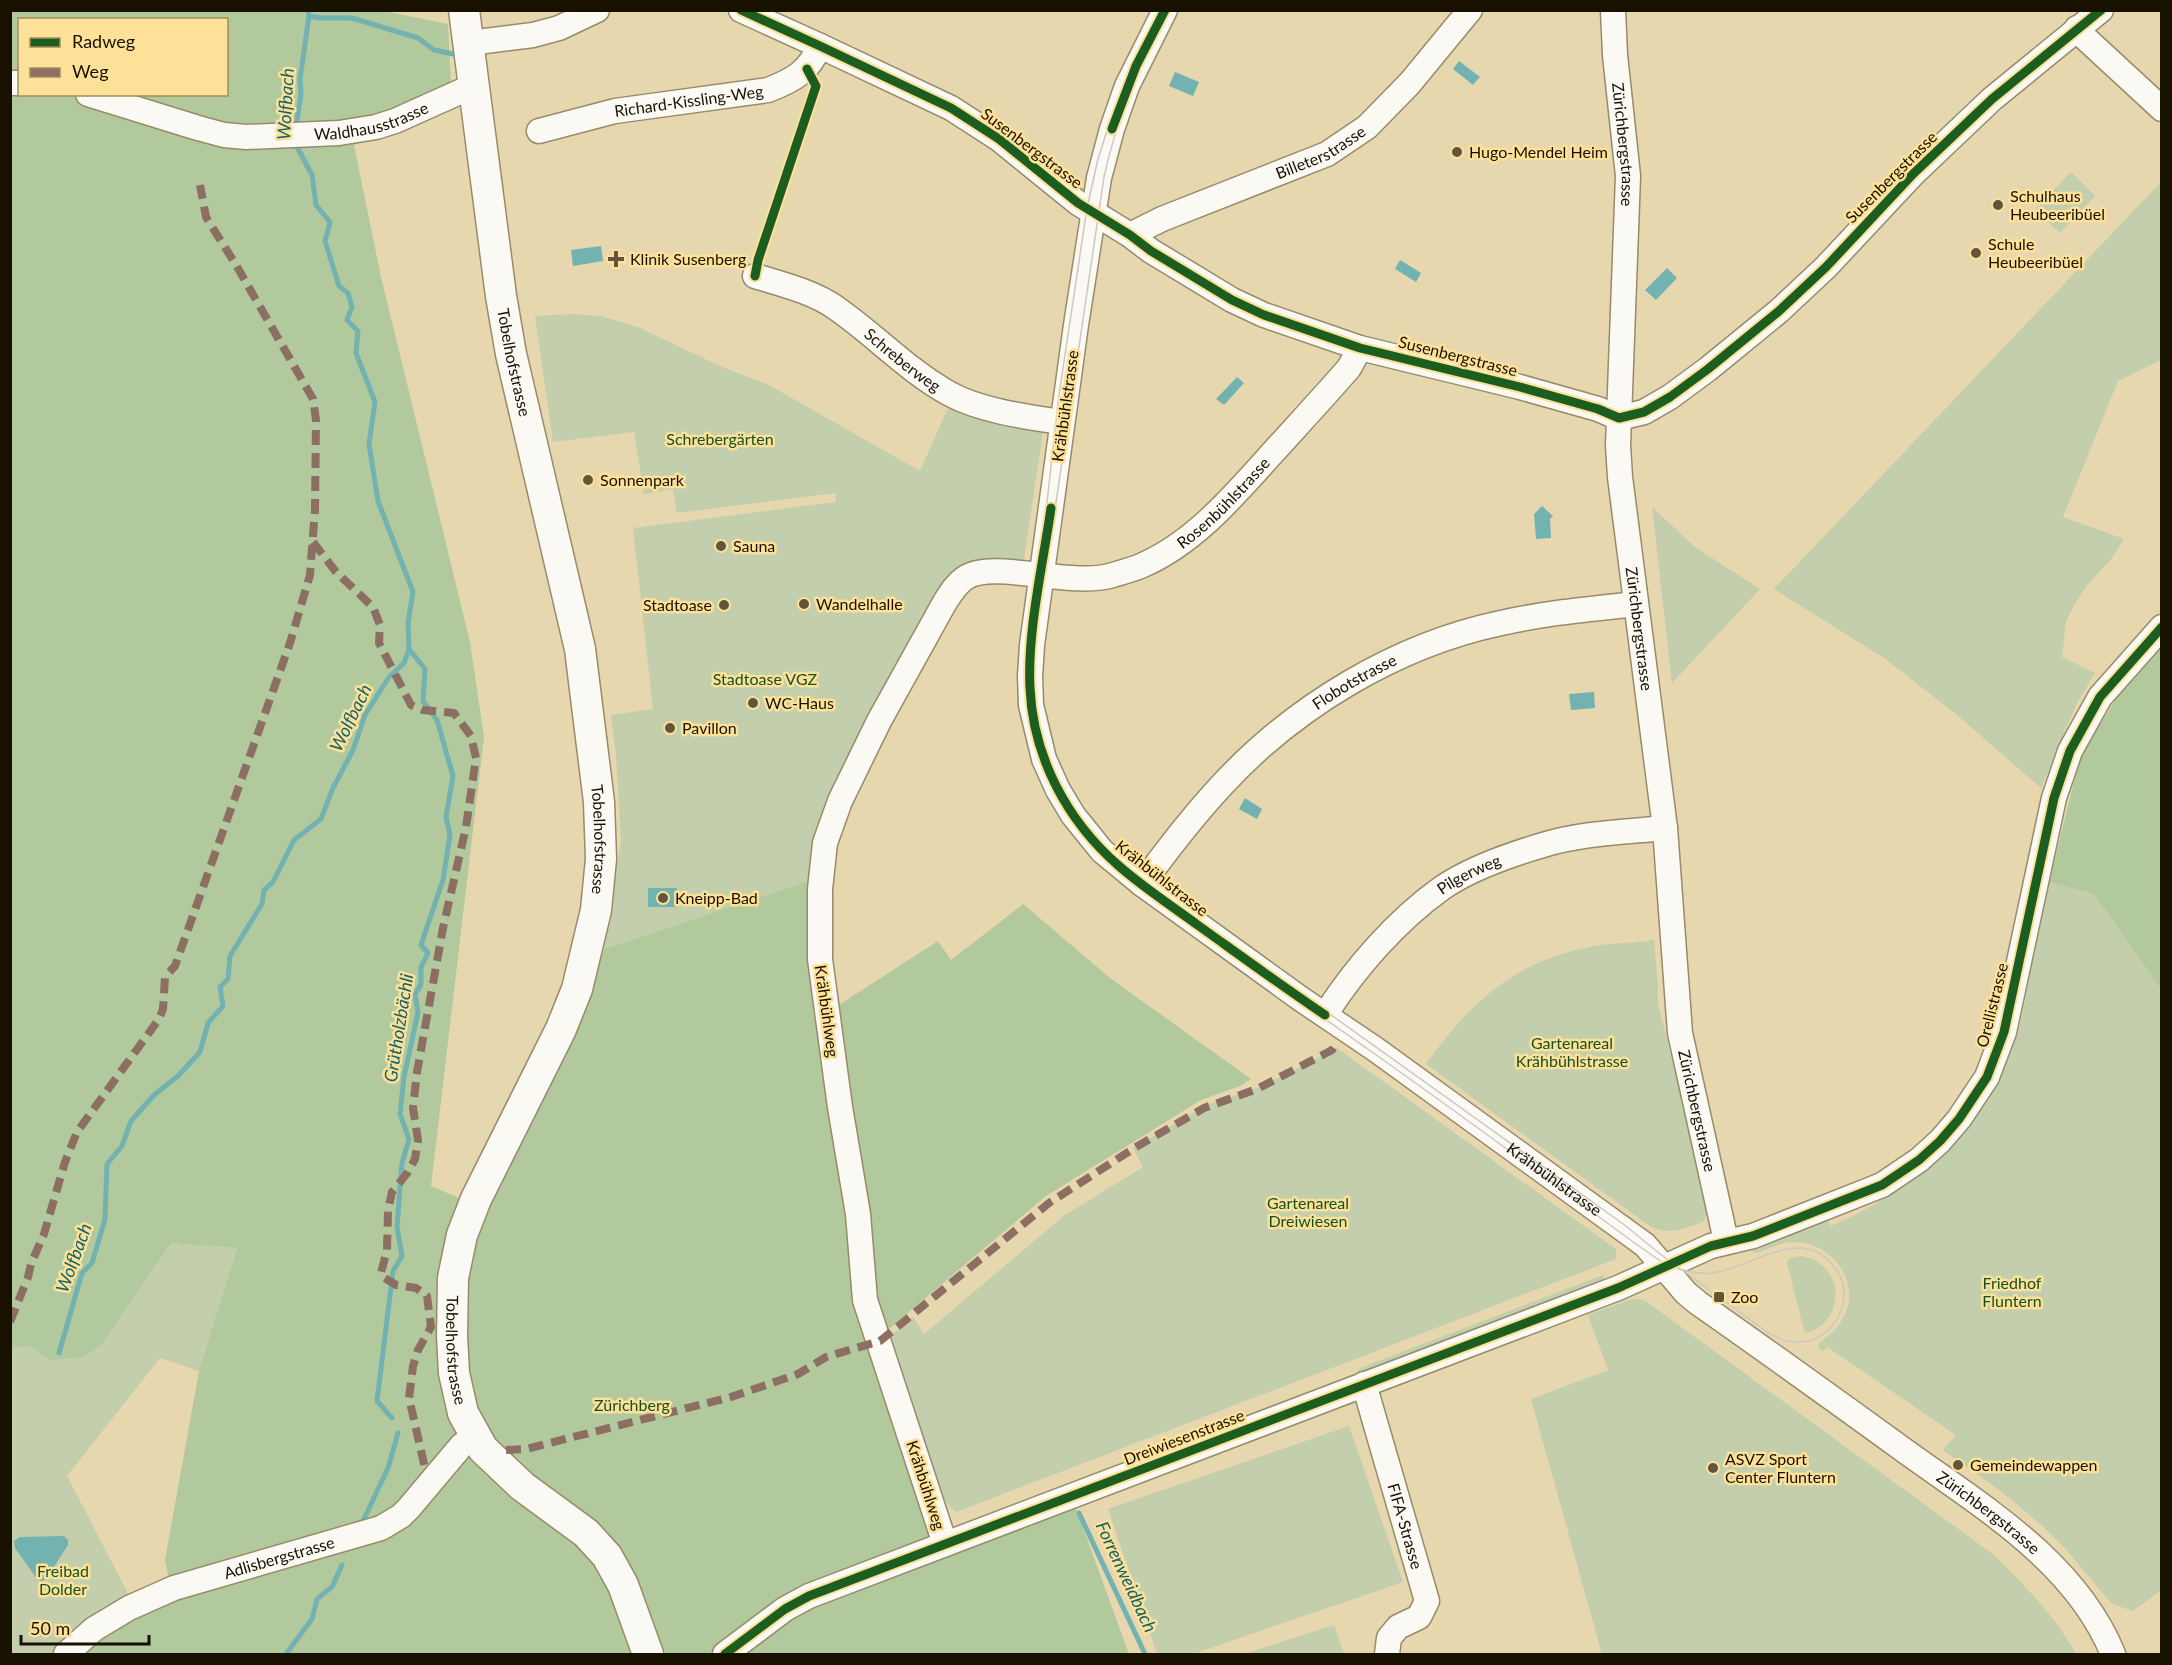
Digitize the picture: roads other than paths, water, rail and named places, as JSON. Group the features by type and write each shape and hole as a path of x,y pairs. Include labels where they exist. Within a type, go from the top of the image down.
{"main road":[{"name":"Tobelhofstrasse","path":"464,10 501,296 511,354 580,649 601,829 601,859 596,910 577,989 561,1029 476,1199 462,1235 453,1278 454,1372 463,1413 475,1436 494,1461 522,1486 599,1545 616,1570 648,1654"}],"street":[{"path":"468,42 533,35 559,28 597,10"},
{"name":"Susenbergstrasse","path":"741,10 951,108 979,125 1092,212 1232,300 1264,315 1360,348 1520,387 1598,409 1619,418 1644,412 1670,397 1779,311 1826,267 1913,174 1992,99 2101,10"},
{"name":"Krähbühlstrasse","path":"1164,10 1136,66 1114,119 1092,212 1032,645 1031,705 1040,747 1053,780 1072,815 1102,851 1142,884 1645,1245 1664,1267"},
{"name":"Billeterstrasse","path":"1130,235 1162,219 1327,154 1367,127 1410,83 1470,10"},
{"name":"Zürichbergstrasse","path":"1613,10 1615,55 1628,176 1619,418 1620,477 1665,828 1680,1033 1726,1241"},
{"path":"2077,28 2162,109"},
{"name":"Richard-Kissling-Weg","path":"539,131 615,111 768,90 787,82 807,69 820,45"},
{"name":"Waldhausstrasse","path":"94,96 224,135 246,136 339,133 375,127 395,121 473,86"},
{"name":"Schreberweg","path":"755,276 790,287 835,307 903,362 951,395 1022,416 1062,423"},
{"name":"Rosenbühlstrasse","path":"1041,576 1068,579 1106,577 1144,565 1187,538 1228,502 1349,368 1360,348"},
{"name":"Krähbühlweg","path":"945,1544 865,1300 858,1214 840,1107 820,959 820,889 825,843 840,801 879,721 955,587 965,578 989,571 1041,576"},
{"name":"Flobotstrasse","path":"1142,884 1185,826 1223,783 1264,744 1309,709 1362,677 1404,656 1453,636 1500,623 1636,604"},
{"name":"Orellistrasse","path":"1664,1267 1726,1241 1753,1236 1882,1185 1919,1160 1959,1119 1987,1077 2004,1032 2054,798 2070,752 2100,698 2142,647 2162,627"},
{"name":"Pilgerweg","path":"1325,1015 1375,948 1442,888 1474,871 1545,844 1602,834 1665,828"},
{"name":"Zürichbergstrasse","path":"1664,1267 1686,1293 1698,1303 2024,1538 2076,1593 2106,1638 2113,1654"},
{"name":"Dreiwiesenstrasse","path":"725,1654 785,1609 809,1596 1618,1288 1664,1267"},
{"name":"FIFA-Strasse","path":"1364,1384 1427,1601 1419,1617 1398,1627 1389,1638 1387,1654"},
{"name":"Adlisbergstrasse","path":"66,1654 94,1629 129,1608 174,1588 381,1528 401,1516 462,1445 475,1436"}],"water":[{"path":"1459,61 1480,77 1473,85 1453,69"},
{"path":"1175,72 1199,82 1193,96 1169,86"},
{"path":"601,246 603,261 573,266 571,250"},
{"path":"1400,260 1421,273 1416,282 1395,269"},
{"path":"1667,268 1677,278 1656,300 1645,290"},
{"path":"1237,377 1244,383 1224,405 1216,399"},
{"path":"1542,506 1553,516 1550,519 1551,538 1536,539 1534,514"},
{"path":"1594,692 1595,708 1571,710 1569,694"},
{"path":"1245,798 1262,809 1257,819 1239,809"},
{"name":"Kneipp-Bad","path":"648,888 677,888 677,907 648,907"},
{"path":"64,1536 68,1540 68,1545 46,1579 42,1581 37,1579 15,1548 14,1541 20,1537"}],"waterway":[{"name":"Wolfbach","path":"296,128 308,10"},
{"path":"309,16 352,18 418,38 434,50 453,54"},
{"name":"Wolfbach","path":"59,1353 82,1273 92,1263 105,1219 107,1164 122,1146 131,1121 154,1095 178,1076 200,1052 208,1023 223,1006 220,987 228,979 230,956 262,904 264,890 273,882 294,840 321,819 333,788 353,750 365,715 389,677 404,663 409,649 408,623 413,592 378,501 369,444 375,402 356,353 358,331 347,320 352,307 348,293 339,286 325,241 330,222 316,205 312,175 296,145 296,140"},
{"name":"Grütholzbächli","path":"392,1418 377,1401 393,1271 402,1256 397,1227 402,1163 409,1139 400,1114 404,1077 418,1012 415,995 421,984 421,967 428,953 421,945 443,880 450,835 446,817 453,776 437,720 423,701 425,669 409,649"},
{"name":"Grütholzbächli","path":"364,1519 388,1468 398,1433"},
{"name":"Forrenweidbach","path":"1079,1513 1145,1654"},
{"name":"Grütholzbächli","path":"286,1654 312,1619 317,1599 332,1587 342,1565"}],"tram line":[{"path":"1160,10 1133,62 1115,106 1098,159 1087,208 1059,395 1026,670 1033,734 1055,795 1066,814 1091,845 1131,881 1423,1088 1662,1262 1674,1267 1680,1269 1686,1271 1711,1273 1789,1249 1804,1248 1818,1253 1837,1270 1844,1292 1839,1316 1830,1328 1817,1338 1792,1342 1780,1339 1762,1329 1740,1312 1685,1272 1677,1267 1626,1226 1144,881 1091,831 1071,804 1056,775 1044,744 1037,711 1034,675 1036,638 1104,177 1115,133 1130,91 1169,10"}],"place":[{"name":"Hugo-Mendel Heim","path":"1457,152"},
{"name":"Schulhaus Heubeeribüel","path":"1998,205"},
{"name":"Schule Heubeeribüel","path":"1976,253"},
{"name":"Klinik Susenberg","path":"616,259"},
{"name":"Sonnenpark","path":"588,480"},
{"name":"Sauna","path":"721,546"},
{"name":"Wandelhalle","path":"804,604"},
{"name":"Stadtoase","path":"724,605"},
{"name":"WC-Haus","path":"753,703"},
{"name":"Pavillon","path":"670,728"},
{"name":"Kneipp-Bad","path":"663,898"},
{"name":"Zoo","path":"1719,1297"},
{"name":"Gemeindewappen","path":"1958,1465"},
{"name":"ASVZ Sport Center Fluntern","path":"1713,1468"}],"park label":[{"name":"Schrebergärten","path":"720,439"},
{"name":"Stadtoase VGZ","path":"765,679"},
{"name":"Gartenareal Krähbühlstrasse","path":"1572,1052"},
{"name":"Gartenareal Dreiwiesen","path":"1308,1212"},
{"name":"Friedhof Fluntern","path":"2012,1292"},
{"name":"Zürichberg","path":"632,1405"},
{"name":"Freibad Dolder","path":"63,1580"}]}
